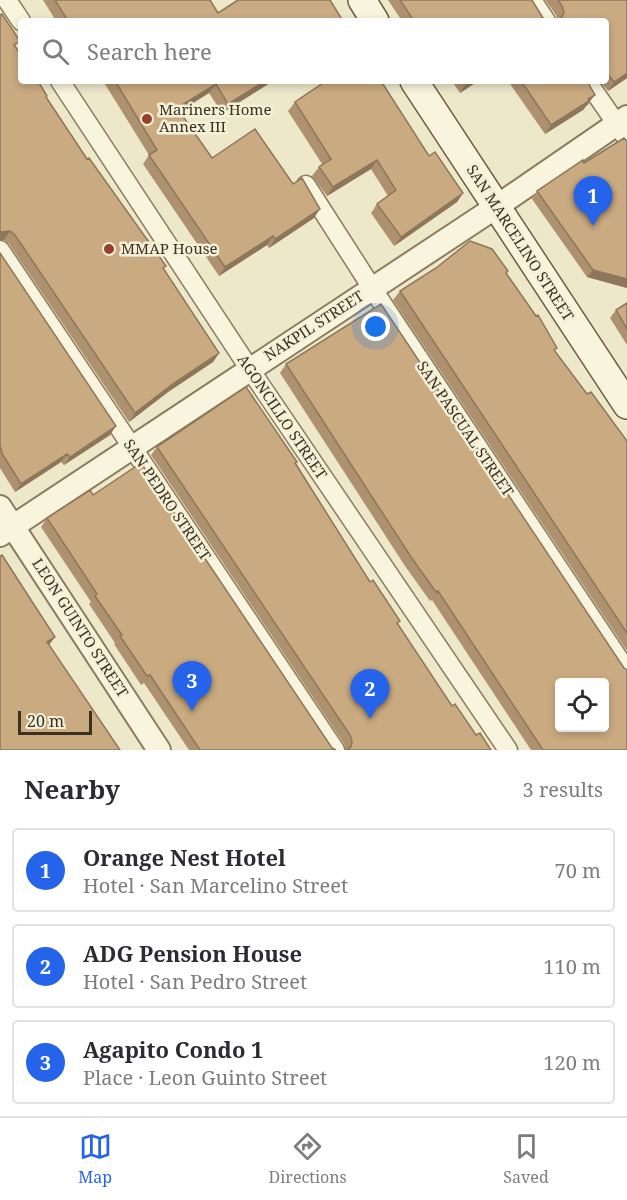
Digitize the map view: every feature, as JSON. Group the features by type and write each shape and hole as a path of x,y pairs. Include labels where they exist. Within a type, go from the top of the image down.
{"main road":[{"path":"362,0 373,18"},
{"name":"SAN MARCELINO STREET","path":"416,84 627,405"}],"street":[{"path":"7,0 19,18"},
{"path":"532,0 544,18"},
{"name":"AGONCILLO STREET","path":"62,84 249,368 508,750"},
{"path":"589,84 623,126"},
{"name":"NAKPIL STREET","path":"7,530 249,368 623,126"},
{"name":"SAN PASCUAL STREET","path":"306,185 627,671"},
{"name":"SAN PEDRO STREET","path":"0,249 335,750"},
{"name":"LEON GUINTO STREET","path":"0,507 7,530 159,750"}],"building":[{"path":"55,0 210,0 218,13 238,0 330,0 341,18 66,18"},
{"path":"400,0 532,0 543,18 412,18"},
{"path":"558,0 627,0 627,73 614,82 609,76 609,18 560,18 564,12"},
{"path":"2,14 18,38 18,42 14,45 18,51 18,84 40,84 87,159 89,158 166,266 163,268 219,353 135,413 15,235 10,231 0,232 0,15"},
{"path":"117,84 216,84 177,108 212,158 255,129 293,184 302,178 320,209 275,239 273,236 225,267 149,155 157,150"},
{"path":"216,84 260,84 228,104"},
{"path":"322,84 383,84 429,156 435,152 463,193 401,237 377,204 396,190 377,160 333,187 319,167 331,159 295,102"},
{"path":"523,84 589,84 595,95 551,125"},
{"path":"624,138 627,141 627,279 593,270 537,191 583,160 584,163"},
{"path":"470,241 492,249 508,271 506,273 536,316 538,315 557,348 554,350 587,394 591,392 627,441 627,633 400,291 436,268"},
{"path":"0,253 116,426 70,457 67,454 21,484 0,447"},
{"path":"627,303 627,329 616,310"},
{"path":"381,304 627,670 627,750 543,750 438,591 436,592 286,364"},
{"path":"246,387 297,462 295,463 370,582 373,580 400,621 397,623 452,706 455,704 476,735 480,733 491,750 346,750 351,747 350,735 157,447"},
{"path":"141,463 332,748 336,750 200,750 150,675 147,676 47,518 90,490 93,495"},
{"path":"2,555 55,637 47,642 120,750 0,750 0,556"}],"place":[{"name":"Mariners Home Annex III","path":"147,119"},
{"name":"Orange Nest Hotel","path":"593,226"},
{"name":"MMAP House","path":"109,249"},
{"name":"Agapito Condo 1","path":"192,711"},
{"name":"ADG Pension House","path":"370,719"}]}
